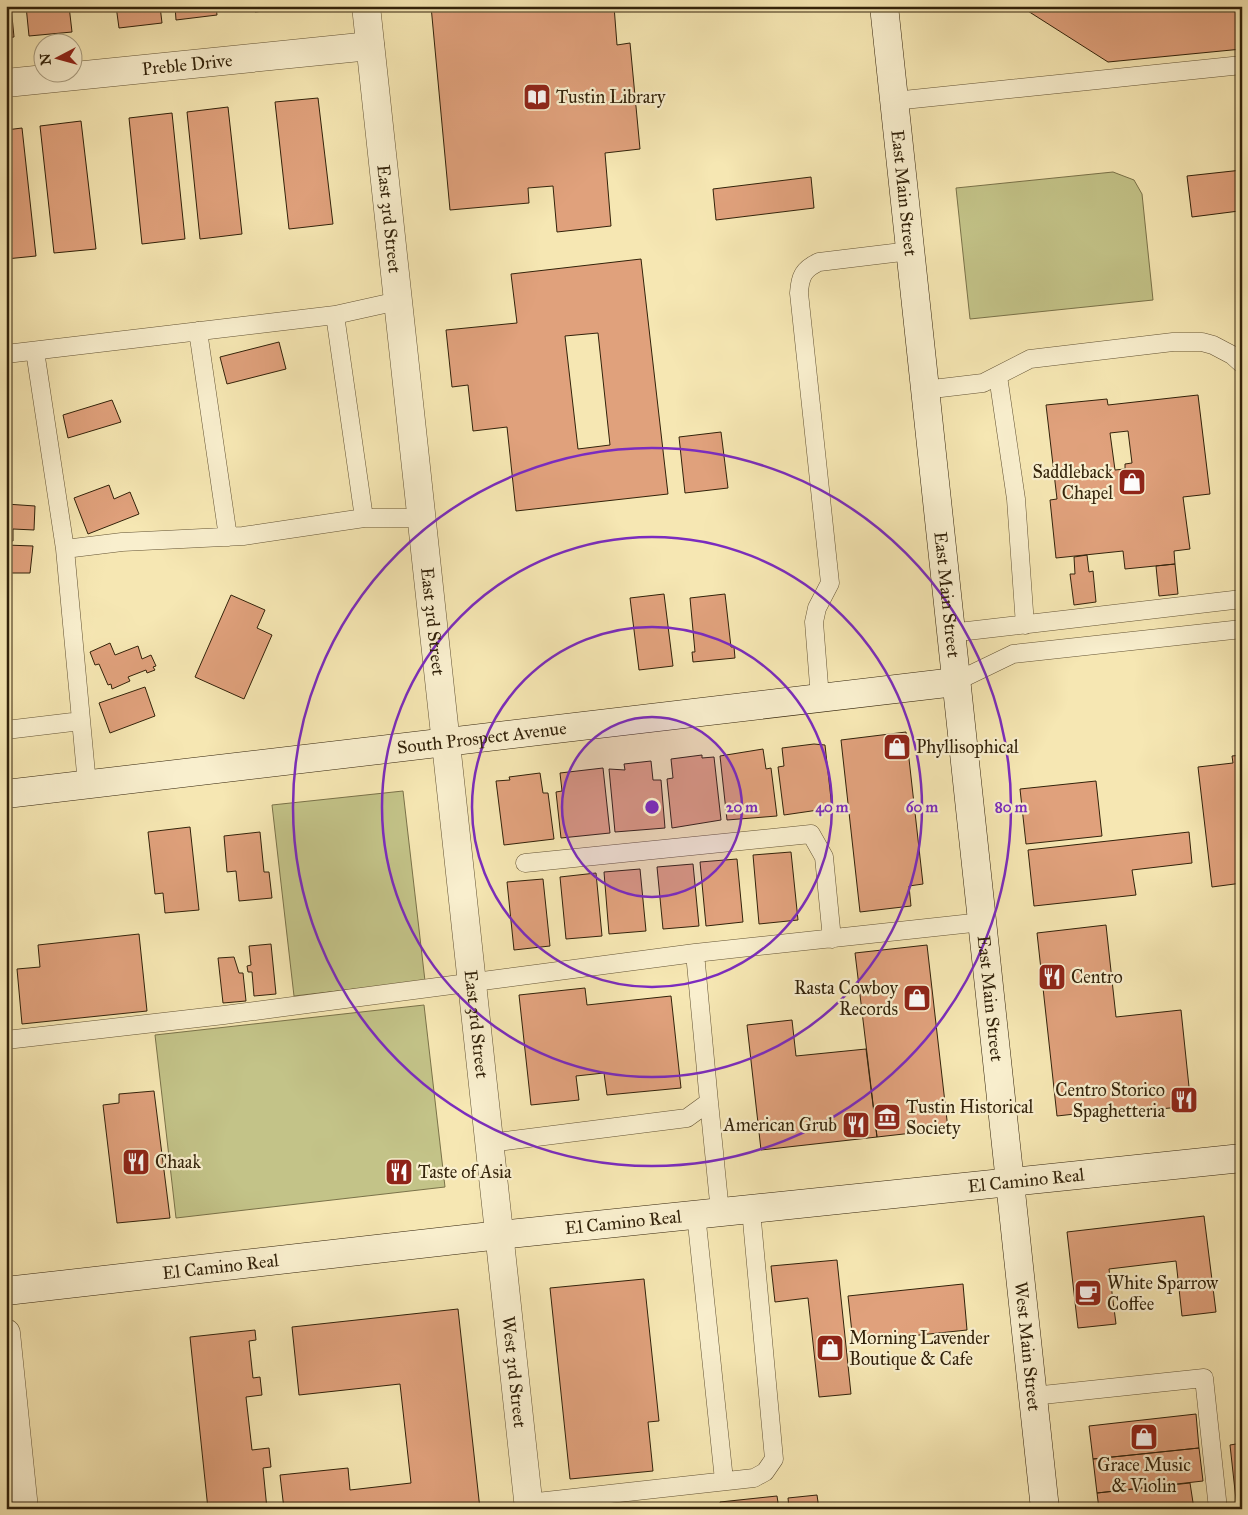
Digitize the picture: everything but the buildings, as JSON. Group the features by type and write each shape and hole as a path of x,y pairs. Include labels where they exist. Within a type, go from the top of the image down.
{"street":[{"name":"East 3rd Street","path":"366,6 500,1235"},
{"name":"East Main Street","path":"884,6 1010,1183"},
{"name":"Preble Drive","path":"6,84 370,46"},
{"name":"South Prospect Avenue","path":"6,794 956,682"},
{"name":"El Camino Real","path":"6,1291 500,1235 1242,1158"},
{"name":"West Main Street","path":"1010,1183 1045,1509"},
{"name":"West 3rd Street","path":"500,1235 528,1506"},
{"path":"6,1333 24,1509"}],"lane":[{"path":"894,101 1242,65"},
{"path":"820,698 814,622 817,608 830,583 799,293 800,278 807,267 819,262 910,251"},
{"path":"6,354 335,315 398,301"},
{"path":"335,315 364,518"},
{"path":"198,331 228,537"},
{"path":"924,390 983,383 1022,363 1041,358 1191,341 1202,342 1222,349 1242,364"},
{"path":"35,351 65,549 87,784"},
{"path":"998,376 1016,500 1025,624"},
{"path":"65,549 122,542 228,537 364,518 422,518"},
{"path":"950,633 1242,599"},
{"path":"956,682 1013,654 1242,629"},
{"path":"6,730 81,721"},
{"path":"525,863 811,834 824,857 832,939"},
{"path":"6,1040 224,1015 695,954 982,922"},
{"path":"695,954 710,1102 708,1213 724,1480"},
{"path":"489,1143 687,1118 710,1102"},
{"path":"528,1506 724,1480 754,1478 766,1472 774,1459 751,1210"},
{"path":"1032,1396 1204,1378 1218,1509"}],"green space":[{"path":"1113,172 1134,180 1142,194 1153,300 970,319 956,188"},
{"path":"403,791 425,981 294,996 272,805"},
{"path":"424,1005 445,1187 176,1218 155,1035"}],"place":[{"name":"Tustin Library","path":"537,97"},
{"name":"Saddleback Chapel","path":"1132,482"},
{"name":"Phyllisophical","path":"897,747"},
{"name":"Centro","path":"1052,977"},
{"name":"Rasta Cowboy Records","path":"917,998"},
{"name":"Centro Storico Spaghetteria","path":"1184,1100"},
{"name":"Tustin Historical Society","path":"887,1117"},
{"name":"American Grub","path":"856,1125"},
{"name":"Chaak","path":"136,1162"},
{"name":"Taste of Asia","path":"399,1172"},
{"name":"White Sparrow Coffee","path":"1088,1293"},
{"name":"Morning Lavender Boutique & Cafe","path":"830,1348"},
{"name":"Grace Music & Violin","path":"1144,1437"}]}
